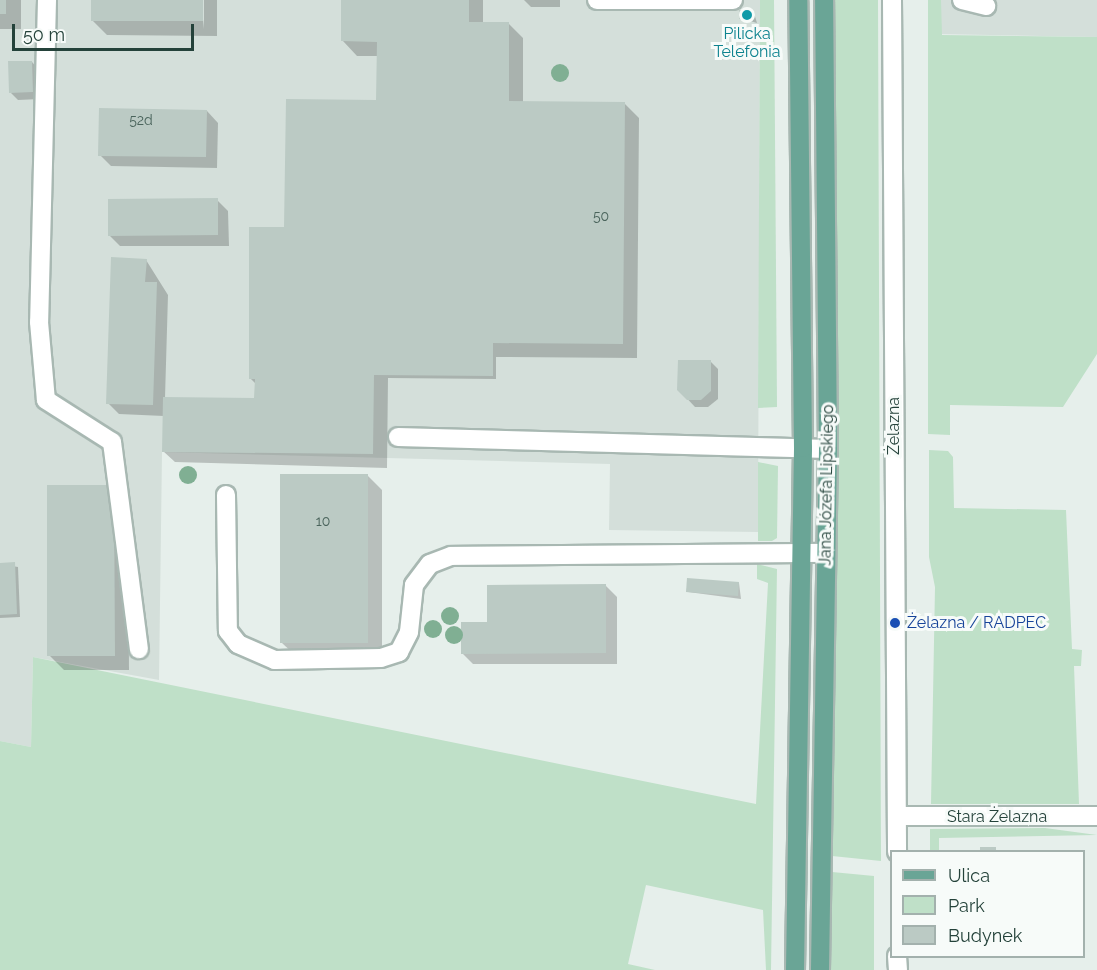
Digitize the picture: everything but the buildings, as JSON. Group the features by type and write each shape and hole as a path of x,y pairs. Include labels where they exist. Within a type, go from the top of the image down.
{"main road":[{"name":"Jana Józefa Lipskiego","path":"795,970 803,448 798,0"},
{"name":"Jana Józefa Lipskiego","path":"820,970 828,449 824,0"}],"street":[{"path":"47,0 39,322 46,400 112,442 139,649"},
{"path":"597,0 733,0"},
{"name":"Żelazna","path":"892,0 897,850"},
{"path":"962,0 986,6"},
{"path":"398,437 828,449"},
{"path":"226,495 228,631 238,644 275,660 381,658 399,652 409,632 414,585 430,564 451,556 826,553"},
{"name":"Stara Żelazna","path":"897,816 1097,816"}],"shaded area":[{"path":"0,0 760,0 758,532 609,530 610,464 162,452 159,680 33,657 31,747 0,741"},
{"path":"936,0 1097,0 1097,37 936,34"}],"green space":[{"path":"760,0 774,0 777,407 758,408"},
{"path":"834,0 878,0 881,861 832,856 838,464"},
{"path":"928,0 941,0 942,35 1097,37 1097,354 1063,407 950,405 950,435 928,434"},
{"path":"929,450 948,451 953,457 954,508 1066,510 1072,649 1082,650 1081,666 1074,666 1079,804 931,804 935,587 929,557"},
{"path":"758,462 778,466 777,538 772,541 758,541"},
{"path":"757,564 777,569 771,970 766,970 763,910 646,885 628,964 655,970 0,970 0,741 31,747 33,657 756,804 768,583 757,579"},
{"path":"1045,828 1097,835 939,838 939,850 930,850 930,829"},
{"path":"832,872 874,876 874,970 831,970"}],"place":[{"name":"Pilicka Telefonia","path":"747,15"},
{"name":"Żelazna / RADPEC","path":"895,623"}]}
